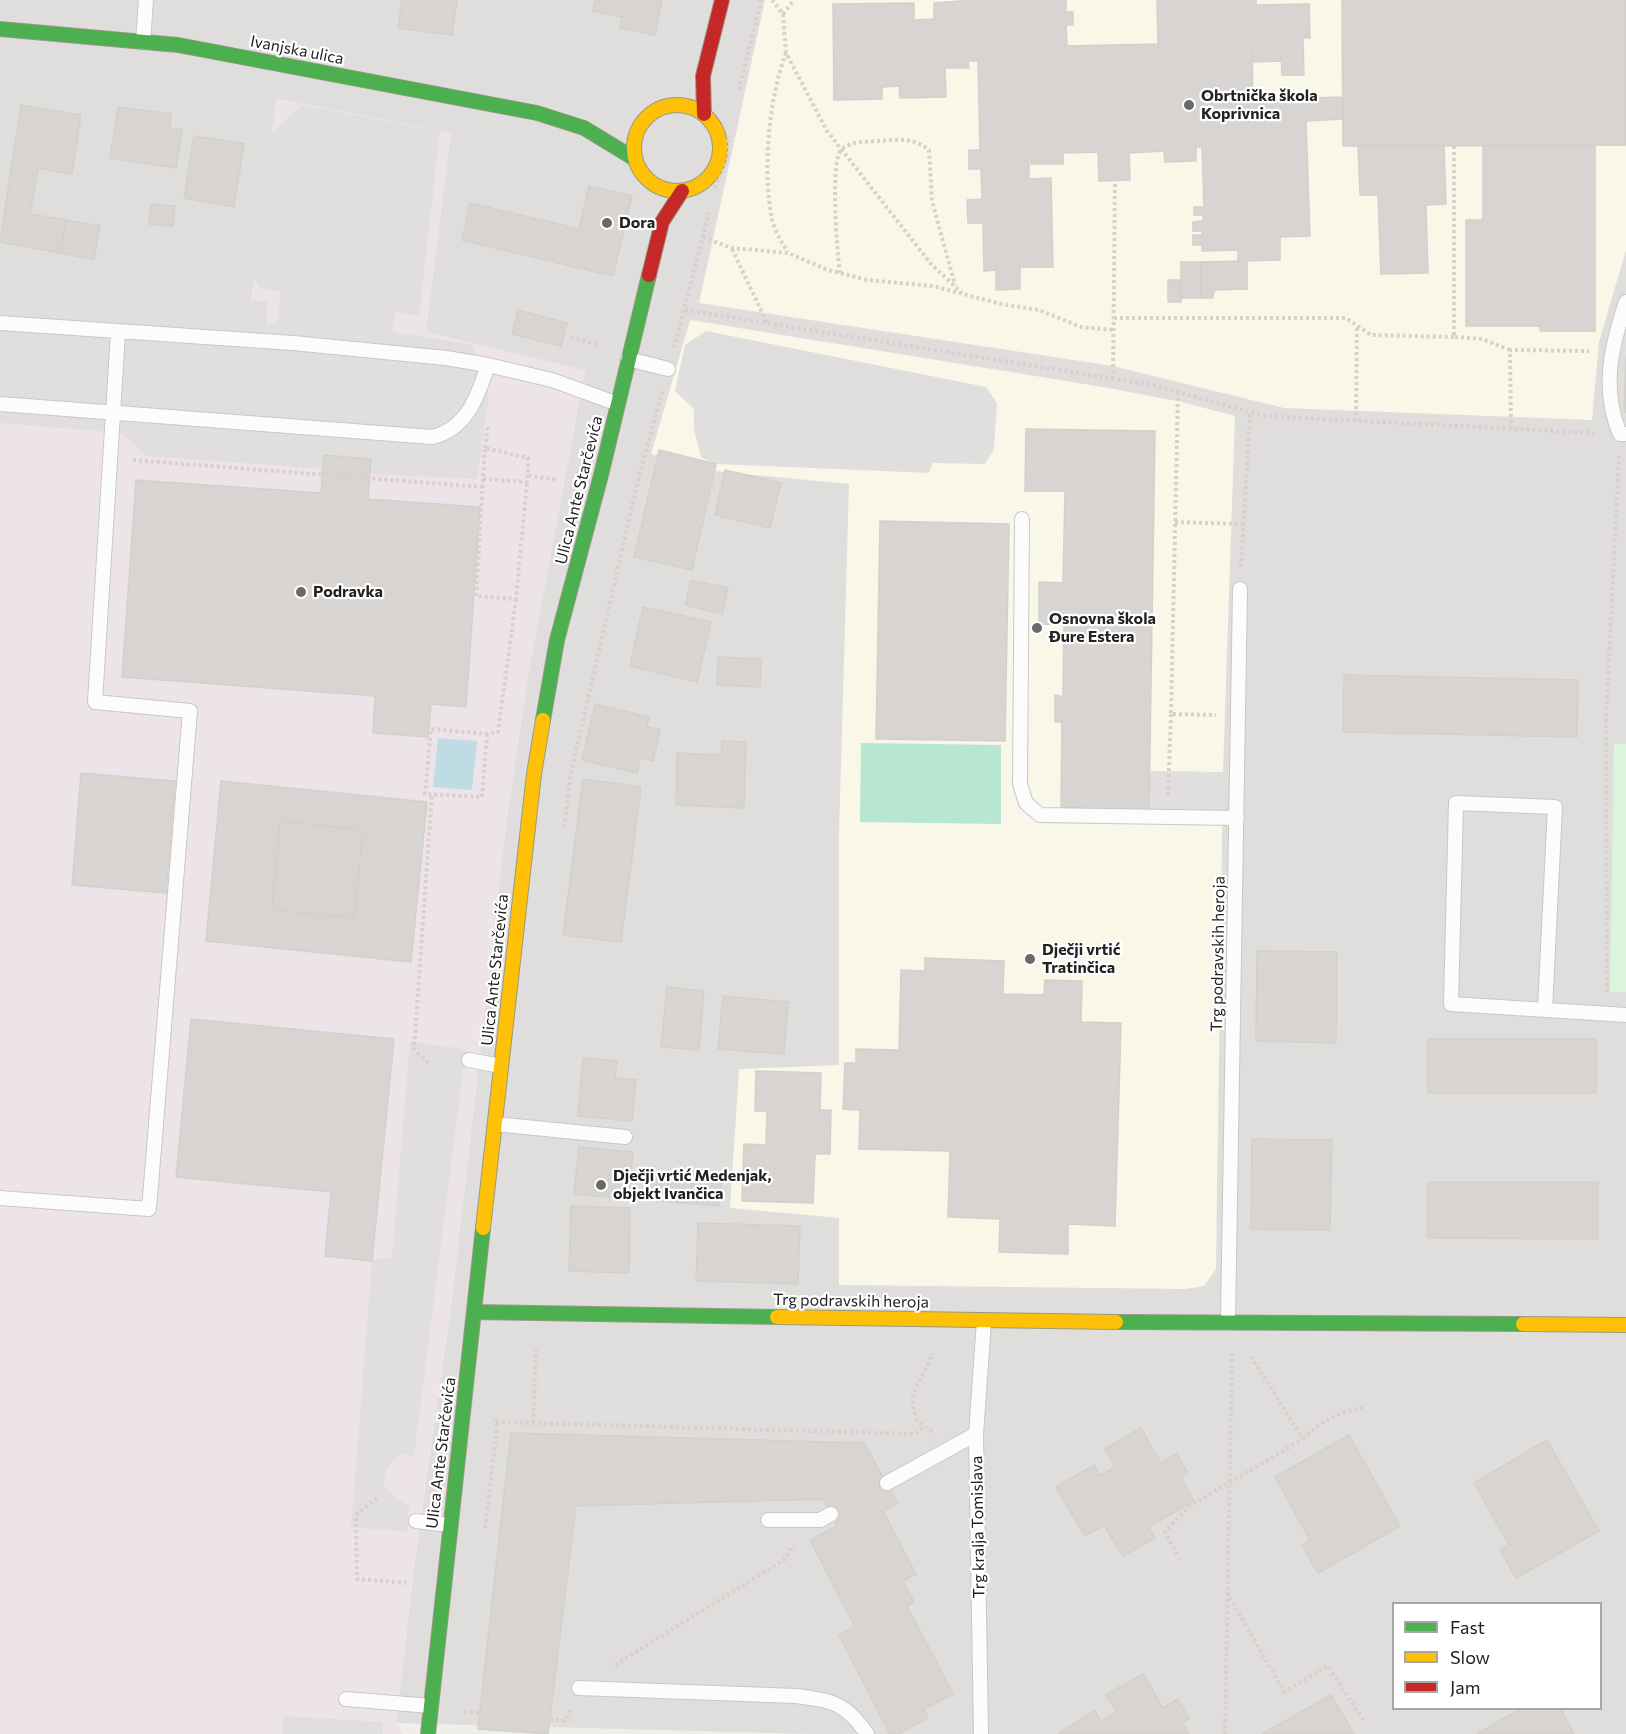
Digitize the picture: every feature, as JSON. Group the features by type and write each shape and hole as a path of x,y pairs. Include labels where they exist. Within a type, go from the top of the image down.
{"main road":[{"path":"704,114 703,76 722,0"},
{"name":"Ivanjska ulica","path":"0,29 178,45 537,113 584,128"},
{"path":"677,105 703,76"},
{"path":"677,105 691,107 704,114 714,125 719,139 720,153 716,167 708,179 696,187 682,191 670,191 654,185 640,171 635,159 633,147 638,130 650,114 663,107 677,105"},
{"path":"584,128 638,130"},
{"path":"584,128 635,159"},
{"path":"654,185 662,222"},
{"path":"662,222 682,191"},
{"name":"Ulica Ante Starčevića","path":"428,1734 449,1525 534,774 557,640 662,222"},
{"name":"Trg podravskih heroja","path":"474,1312 984,1320 1228,1320 1626,1325"}],"lane":[{"path":"143,42 146,0"},
{"path":"1623,434 1611,412 1608,391 1613,351 1626,302"},
{"path":"0,323 315,345 446,358 552,380 618,404"},
{"path":"0,1197 149,1209 190,711 95,702 118,333"},
{"path":"628,359 668,369"},
{"path":"0,404 432,437 454,429 461,421 478,396 488,365"},
{"path":"1022,519 1020,784 1026,803 1040,815 1237,818"},
{"name":"Trg podravskih heroja","path":"1228,1320 1240,589"},
{"path":"1545,1009 1556,807 1456,803 1450,1004 1626,1015"},
{"path":"469,1060 501,1066"},
{"path":"495,1124 625,1137"},
{"name":"Trg kralja Tomislava","path":"981,1734 976,1434 984,1320"},
{"path":"887,1484 976,1434"},
{"path":"768,1520 820,1520 831,1514"},
{"path":"416,1521 449,1525"},
{"path":"579,1688 796,1696 831,1701 851,1712 867,1734"},
{"path":"346,1698 431,1706"}],"path":[{"path":"737,98 761,0"},
{"path":"772,0 783,14 786,53 840,151 931,264 964,295"},
{"path":"783,14 794,0"},
{"path":"786,53 779,71 768,170 772,220 788,253"},
{"path":"713,195 727,160 730,126"},
{"path":"840,273 834,168 840,151 850,144 903,139 922,144 929,150 932,201 948,268 956,287"},
{"path":"1454,146 1454,337"},
{"path":"1113,379 1114,181"},
{"path":"673,352 711,205"},
{"path":"703,237 731,248 788,253 840,273 867,280 933,286 964,295 1039,310 1081,327 1114,330"},
{"path":"731,248 767,324"},
{"path":"685,310 1113,379 1178,392 1250,413 1356,421 1623,434 1606,722 1607,1013"},
{"path":"1114,318 1346,318 1371,335 1482,339 1510,350 1613,351"},
{"path":"1356,421 1357,325"},
{"path":"571,338 601,346"},
{"path":"1510,350 1511,429"},
{"path":"564,830 571,772 639,476 664,385"},
{"path":"1168,772 1178,392"},
{"path":"1240,589 1250,413"},
{"path":"487,734 482,797 424,794 431,729 487,734 498,732 516,599 528,458 484,448 476,596 516,599"},
{"path":"127,459 482,487"},
{"path":"528,475 556,480"},
{"path":"483,479 527,482"},
{"path":"1175,522 1244,524"},
{"path":"1171,714 1238,716"},
{"path":"428,1063 414,1049 432,794"},
{"path":"1224,1734 1232,1354 1236,1346"},
{"path":"532,1423 536,1349"},
{"path":"496,1422 915,1434 924,1427 916,1420 913,1397 916,1383 924,1372 932,1353"},
{"path":"1250,1355 1303,1439"},
{"path":"1180,1560 1166,1532 1188,1507 1303,1439 1313,1428 1344,1410 1366,1407"},
{"path":"377,1498 357,1515 357,1579 407,1583"},
{"path":"550,1719 565,1720 579,1688 785,1559 806,1520"},
{"path":"1227,1592 1284,1692 1328,1666 1362,1720"},
{"path":"463,1711 480,1713"}],"shaded area":[{"path":"0,0 1626,0 1626,1734 812,1734 396,1723 413,1576 452,1299 507,816 530,664 585,371 426,332 451,133 277,99 251,301 0,280"},
{"path":"112,0 136,0 134,15 110,12"},
{"path":"765,0 1626,0 1626,250 1599,342 1592,420 1284,408 1113,366 699,303"},
{"name":"Podravka","path":"276,99 451,133 426,332 585,370 530,664 507,816 452,1299 413,1576 396,1723 403,1734 0,1734 0,280 251,301"},
{"path":"302,105 440,131 419,316 395,312 393,332 473,345 489,397 477,479 370,474 371,459 324,455 323,469 146,456 122,433 0,423 0,280 267,302 267,325 278,322 281,291 261,289 253,277 272,133"},
{"path":"690,320 1103,387 1182,402 1235,416 1223,772 1216,1269 1204,1286 1186,1289 839,1285 839,1218 730,1208 739,1069 839,1065 839,833 849,484 723,472 651,454"},
{"path":"706,331 986,387 997,403 994,449 985,464 933,463 929,473 716,464 701,457 694,430 694,409 675,391 685,345"},
{"path":"1150,771 1223,772 1223,811 1149,810"},
{"path":"410,1042 466,1049 414,1456 400,1454 385,1470 384,1484 388,1492 409,1506 408,1532 351,1527 372,1260 392,1257"},
{"path":"849,1359 856,1378 910,1380 910,1429 539,1419 540,1360"},
{"path":"1488,1364 1566,1372 1615,1439 1568,1467 1550,1434 1533,1440"},
{"path":"1456,1382 1496,1449 1403,1502 1359,1428"},
{"path":"1050,1496 1097,1579 1179,1540 1200,1593 1121,1651 1129,1672 1046,1723 1016,1676 1061,1654 1001,1528"},
{"path":"584,1701 831,1708 830,1730 583,1723"},
{"path":"1378,1705 1395,1734 1359,1734 1352,1722"},
{"path":"283,1716 383,1722 383,1734 282,1734"}],"green space":[{"path":"861,743 1001,745 1001,824 860,822"},
{"path":"1614,744 1626,744 1626,992 1610,992"}],"water":[{"path":"438,738 477,741 472,790 433,787"}],"building":[{"path":"402,0 457,0 452,35 398,28"},
{"path":"595,0 662,0 655,35 620,28 622,17 593,11"},
{"path":"975,0 1066,0 1066,12 1073,12 1073,25 1066,25 1067,46 1158,44 1157,0 1256,0 1256,5 1309,4 1310,38 1303,38 1304,75 1282,75 1281,52 1281,61 1254,62 1252,52 1253,100 1343,97 1343,119 1306,121 1310,236 1280,237 1280,260 1238,261 1238,250 1202,251 1202,245 1193,245 1193,235 1203,235 1202,231 1193,231 1193,222 1203,221 1203,215 1194,215 1194,207 1204,207 1202,147 1196,147 1196,161 1165,162 1164,151 1129,153 1130,180 1099,181 1098,152 1063,153 1063,164 1031,164 1031,155 1029,155 1029,179 1051,178 1053,267 1020,267 1020,289 996,290 996,270 984,271 983,223 968,223 967,200 982,199 981,169 969,169 969,150 980,150 978,61 968,61 969,68 945,68 946,97 900,98 899,86 882,87 882,99 834,100 833,4 914,3 914,20 934,19 934,3"},
{"path":"1342,0 1626,0 1626,145 1343,146"},
{"path":"21,105 81,115 72,174 38,168 30,214 66,220 60,253 0,242"},
{"path":"118,107 171,114 170,128 182,130 176,168 110,158"},
{"path":"194,136 244,144 234,207 184,198"},
{"path":"1595,145 1595,331 1540,331 1540,326 1466,326 1466,220 1483,220 1483,146"},
{"path":"1358,146 1444,146 1446,204 1426,205 1428,273 1381,274 1378,195 1360,195"},
{"path":"589,186 632,196 613,276 462,240 470,203 579,229"},
{"path":"151,204 175,206 173,226 149,224"},
{"path":"66,220 100,226 94,259 60,253"},
{"path":"1247,261 1247,289 1214,290 1213,298 1201,298 1201,262"},
{"path":"1181,262 1201,262 1201,298 1181,298"},
{"path":"1168,280 1181,280 1181,302 1168,302"},
{"path":"518,310 567,323 561,346 512,334"},
{"path":"1626,357 1626,412 1624,412"},
{"path":"1026,429 1155,431 1149,810 1061,808 1062,722 1055,722 1055,695 1063,697 1064,625 1039,624 1039,582 1063,583 1065,491 1025,491"},
{"path":"659,450 716,464 692,570 634,557"},
{"name":"Podravka","path":"324,455 371,459 368,499 480,507 466,707 431,704 428,737 373,733 375,696 122,677 136,480 321,493"},
{"path":"725,470 781,483 770,528 715,515"},
{"path":"880,521 1009,524 1005,741 876,739"},
{"path":"691,580 728,588 722,614 685,605"},
{"path":"643,607 711,622 697,682 630,666"},
{"path":"718,657 761,659 760,687 717,685"},
{"path":"1344,675 1578,680 1577,737 1343,732"},
{"path":"595,704 649,717 647,727 660,730 653,761 640,758 637,773 582,760"},
{"path":"722,741 746,742 744,808 676,805 677,753 721,755"},
{"path":"81,773 175,781 166,893 72,885"},
{"path":"583,779 641,787 621,942 563,935"},
{"path":"221,781 427,802 411,962 206,941","holes":["280,821 363,830 354,918 272,910"]},
{"path":"280,821 363,830 354,918 272,910"},
{"path":"1257,951 1337,952 1336,1043 1256,1041"},
{"path":"925,958 1004,961 1003,994 1044,995 1045,980 1082,981 1081,1022 1121,1023 1115,1226 1068,1224 1068,1254 999,1252 1000,1219 948,1217 950,1151 859,1149 860,1110 843,1109 845,1063 856,1063 856,1049 899,1050 901,970 925,971"},
{"path":"667,987 704,991 699,1050 661,1047"},
{"path":"723,996 788,1002 784,1054 718,1049"},
{"path":"191,1019 394,1039 372,1261 325,1256 331,1192 176,1177"},
{"path":"1428,1039 1596,1039 1596,1093 1428,1093"},
{"path":"583,1058 617,1061 615,1078 636,1080 632,1121 578,1116"},
{"path":"756,1071 821,1073 820,1110 831,1110 830,1154 815,1154 813,1203 742,1201 744,1144 766,1145 767,1111 755,1111"},
{"path":"1252,1139 1332,1140 1330,1230 1251,1229"},
{"path":"579,1147 633,1152 629,1199 574,1194"},
{"path":"651,1171 722,1177 719,1206 648,1200"},
{"path":"1428,1182 1598,1182 1598,1239 1428,1238"},
{"path":"571,1206 630,1208 629,1273 569,1271"},
{"path":"698,1223 800,1226 798,1284 696,1281"},
{"path":"1141,1428 1161,1463 1177,1454 1188,1473 1181,1478 1194,1501 1148,1527 1155,1538 1123,1556 1104,1525 1085,1536 1056,1487 1094,1465 1100,1476 1115,1467 1105,1449"},
{"path":"511,1433 864,1443 898,1503 883,1511 916,1574 903,1581 914,1602 907,1606 953,1694 924,1709 928,1718 898,1734 890,1734 839,1635 855,1627 810,1540 837,1526 823,1499 576,1506 548,1734 478,1729"},
{"path":"1349,1435 1400,1526 1318,1573 1302,1545 1310,1540 1275,1477"},
{"path":"1547,1440 1599,1531 1516,1578 1500,1550 1509,1545 1474,1483"},
{"path":"1143,1674 1163,1708 1178,1699 1189,1719 1182,1723 1189,1734 1058,1734 1095,1710 1101,1721 1117,1712 1106,1695"},
{"path":"1331,1695 1354,1734 1262,1734"},
{"path":"1519,1710 1561,1710 1574,1734 1477,1734"}],"traffic: fast":[{"path":"0,29 178,45 537,113 584,128 635,159"},
{"path":"543,720 557,640 601,475 649,275"},
{"path":"428,1734 483,1228"},
{"path":"474,1312 777,1317"},
{"path":"1116,1322 1523,1324"}],"traffic: slow":[{"path":"677,105 701,112 713,124 720,148 713,172 701,184 677,191 653,184 641,172 634,148 641,124 653,112 677,105"},
{"path":"483,1228 534,774 543,720"},
{"path":"777,1317 1116,1322"},
{"path":"1523,1324 1626,1325"}],"traffic: jam":[{"path":"704,114 703,76 722,0"},
{"path":"649,275 662,222 682,191"}],"place":[{"name":"Obrtnička škola Koprivnica","path":"1189,105"},
{"name":"Dora","path":"607,223"},
{"name":"Podravka","path":"301,592"},
{"name":"Osnovna škola Đure Estera","path":"1037,628"},
{"name":"Dječji vrtić Tratinčica","path":"1030,959"},
{"name":"Dječji vrtić Medenjak, objekt Ivančica","path":"601,1185"}]}
